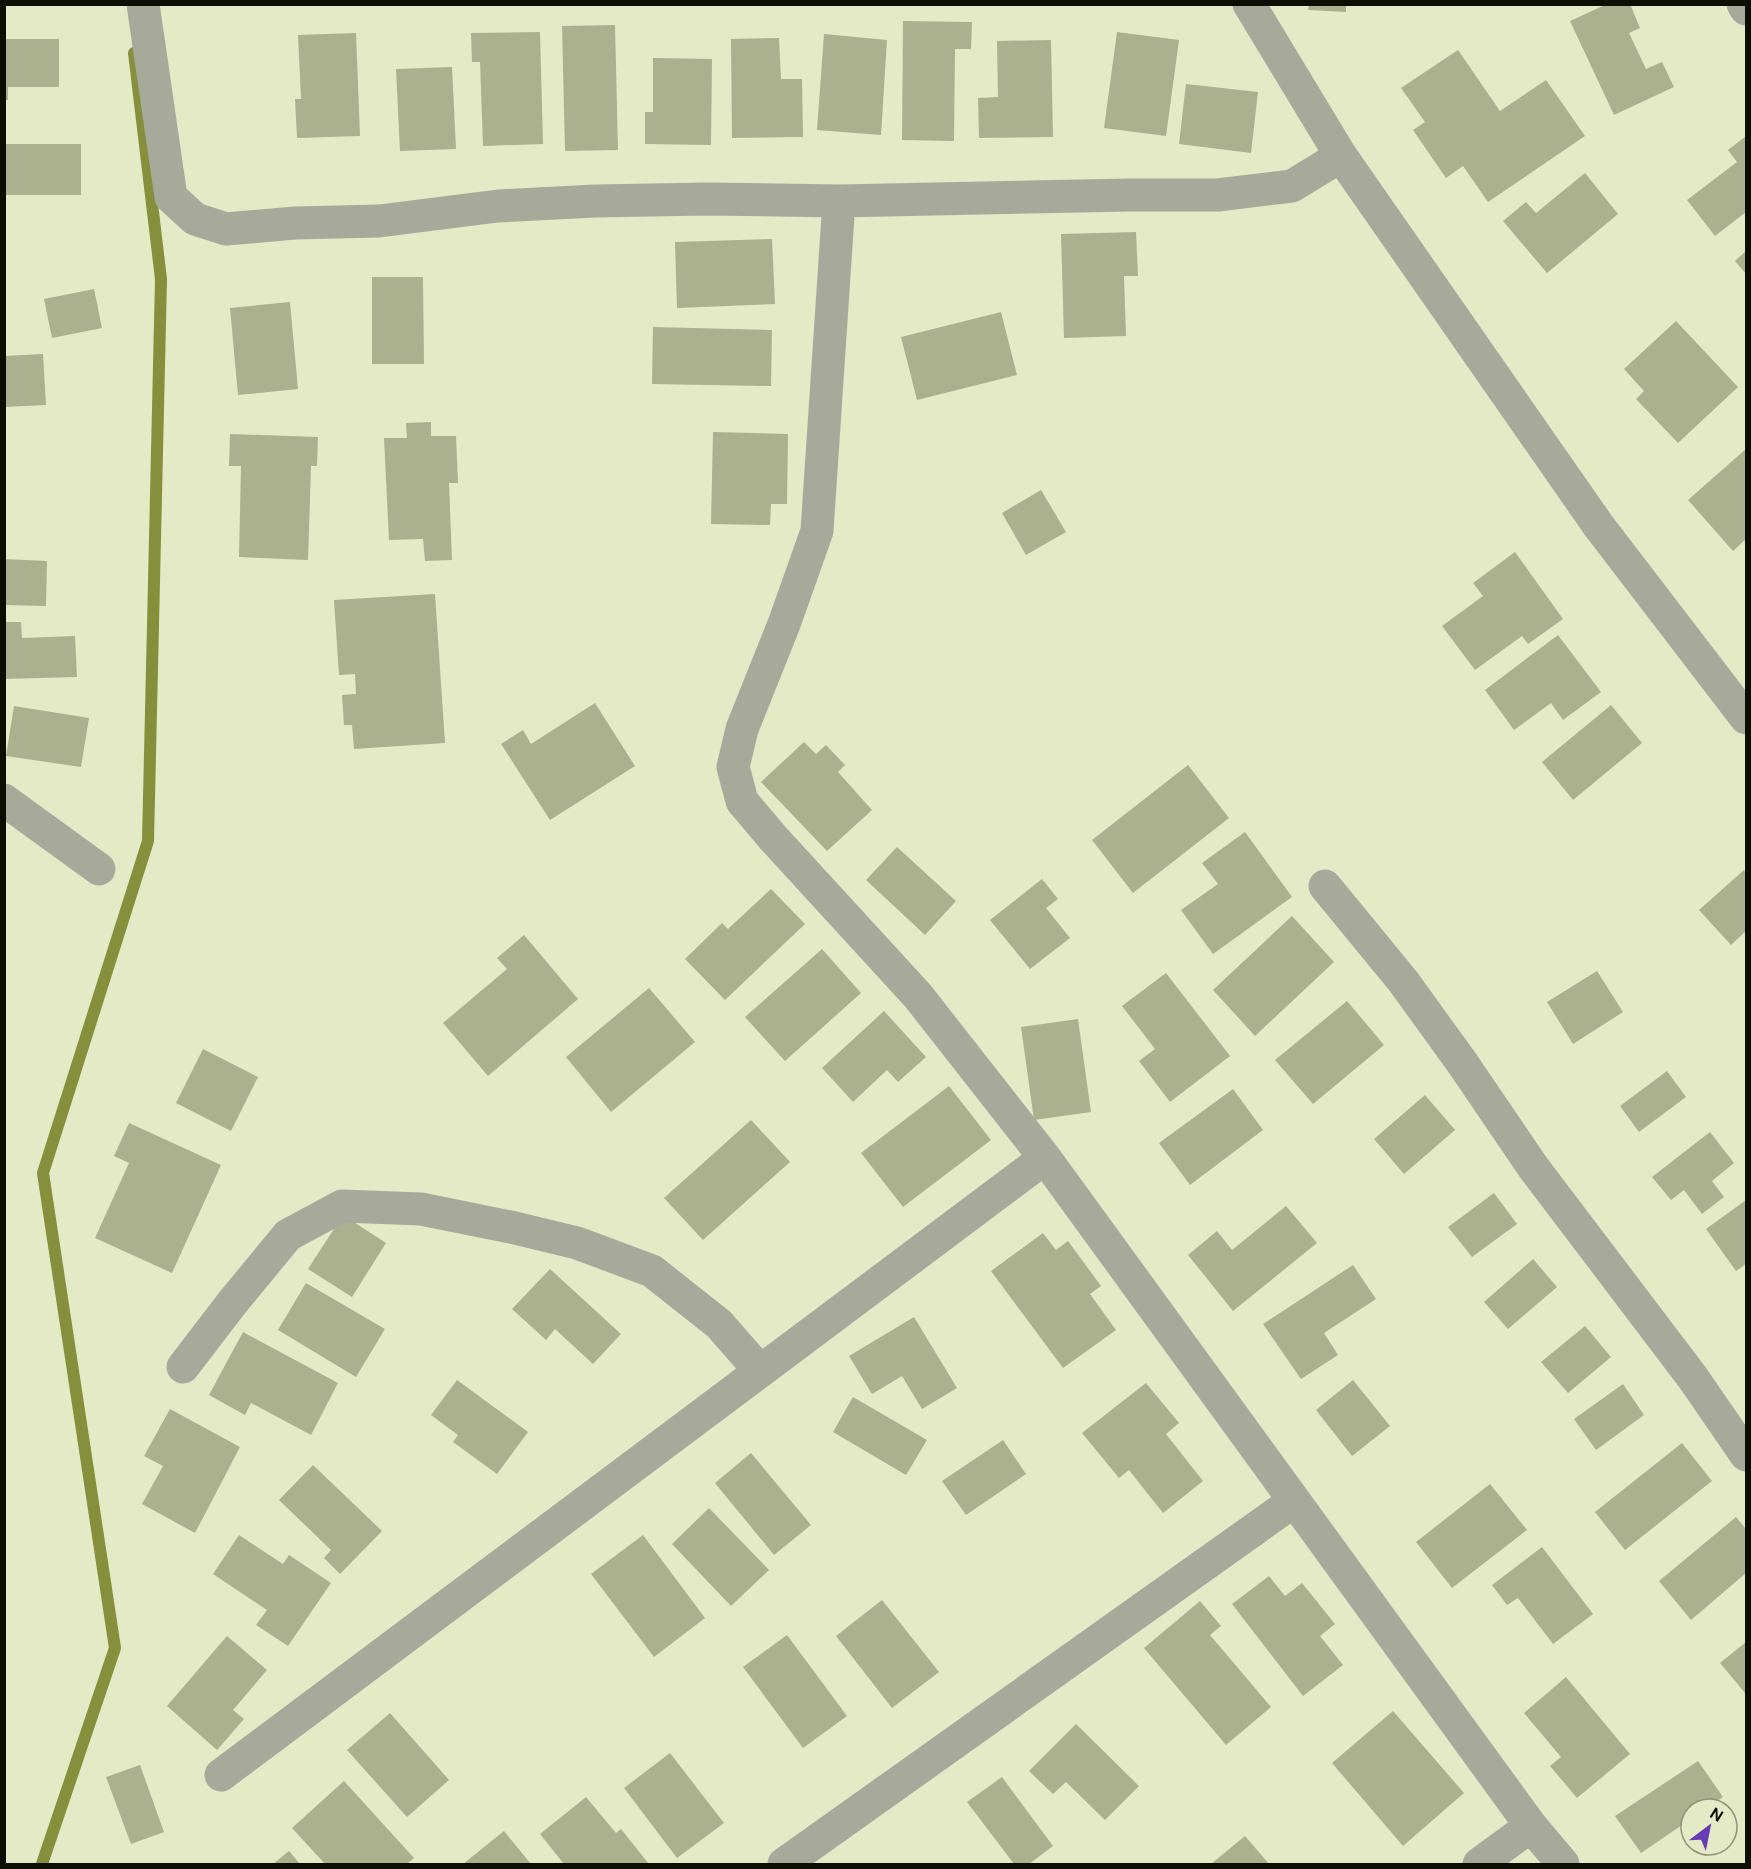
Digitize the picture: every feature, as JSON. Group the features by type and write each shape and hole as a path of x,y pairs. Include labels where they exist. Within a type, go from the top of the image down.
{"street":[{"path":"143,4 171,197 195,219 225,229 295,223 379,221 498,206 595,201 706,199 839,201 1218,195 1292,186 1341,156"},
{"path":"1250,4 1341,156 1599,525 1746,718"},
{"path":"1743,4 1746,9"},
{"path":"839,201 817,531 784,624 742,729 733,766 742,801 918,996 1045,1158 1531,1827 1563,1864"},
{"path":"4,800 99,869"},
{"path":"1325,886 1403,981 1533,1167 1693,1378 1746,1455"},
{"path":"221,1775 1045,1158"},
{"path":"183,1367 288,1235 342,1206 421,1209 515,1228 577,1243 652,1271 719,1324 760,1371"},
{"path":"784,1864 1294,1501"},
{"path":"1479,1864 1531,1827"}],"building":[{"path":"1309,4 1346,4 1346,12 1308,10"},
{"path":"1607,4 1630,4 1640,28 1629,33 1646,69 1662,62 1674,87 1614,115 1570,21"},
{"path":"903,21 972,22 971,49 955,49 954,141 902,140"},
{"path":"615,25 618,150 565,151 562,26"},
{"path":"540,32 543,144 483,146 480,62 472,62 471,33"},
{"path":"1117,32 1179,40 1166,136 1104,128"},
{"path":"356,33 360,136 297,138 295,99 301,99 298,35"},
{"path":"824,34 887,40 881,135 817,130"},
{"path":"779,38 781,79 802,79 803,137 732,138 731,39"},
{"path":"4,39 59,39 59,87 8,87 8,100 4,100"},
{"path":"1051,40 1053,137 979,138 978,98 998,97 997,41"},
{"path":"1458,50 1500,111 1546,80 1585,136 1488,202 1463,166 1446,178 1413,130 1425,122 1401,88"},
{"path":"653,58 712,59 711,145 645,144 645,112 653,112"},
{"path":"452,67 456,149 400,151 396,69"},
{"path":"1186,84 1258,92 1251,153 1179,144"},
{"path":"1746,136 1746,212 1715,236 1687,200 1737,162 1728,150"},
{"path":"4,144 81,144 81,195 4,195"},
{"path":"1585,173 1618,214 1547,273 1503,221 1526,202 1536,213"},
{"path":"1136,232 1138,276 1124,276 1126,336 1064,338 1061,234"},
{"path":"772,239 775,304 677,308 675,242"},
{"path":"1746,251 1746,274 1735,261"},
{"path":"372,277 423,277 424,364 372,364"},
{"path":"94,289 102,328 52,338 44,299"},
{"path":"290,302 298,389 238,395 230,308"},
{"path":"1001,312 1017,375 917,400 901,337"},
{"path":"1676,321 1738,387 1678,443 1636,399 1644,391 1624,369"},
{"path":"653,327 772,330 771,386 652,384"},
{"path":"43,354 46,405 4,407 4,356"},
{"path":"431,422 431,436 456,436 458,483 449,483 452,560 425,561 423,539 389,540 384,438 407,438 406,423"},
{"path":"713,432 788,434 787,504 771,504 770,525 711,524"},
{"path":"230,434 318,437 317,466 311,466 308,560 239,557 241,466 229,466"},
{"path":"1746,449 1746,539 1733,551 1688,500"},
{"path":"1041,490 1066,532 1026,555 1002,513"},
{"path":"1515,552 1563,619 1528,644 1522,636 1475,670 1442,626 1483,596 1473,583"},
{"path":"4,559 47,561 46,606 4,605"},
{"path":"435,594 445,743 354,749 352,725 344,725 342,695 356,694 355,674 339,675 334,600"},
{"path":"4,622 21,622 22,638 75,636 77,677 4,679"},
{"path":"1558,635 1601,692 1563,720 1551,703 1514,730 1485,690"},
{"path":"595,703 635,766 550,820 501,744 523,730 531,744"},
{"path":"1611,705 1642,743 1573,800 1542,762"},
{"path":"14,706 89,718 81,767 6,756"},
{"path":"804,742 816,754 826,745 845,765 838,772 872,810 827,851 761,782"},
{"path":"1188,765 1229,818 1133,893 1092,840"},
{"path":"1245,832 1292,897 1213,954 1181,910 1218,884 1202,863"},
{"path":"897,847 956,901 925,935 866,880"},
{"path":"1744,870 1746,873 1746,931 1731,945 1699,910"},
{"path":"1042,879 1058,899 1046,908 1070,938 1030,969 990,920"},
{"path":"771,889 805,924 725,1000 685,959 722,923 728,929"},
{"path":"1292,916 1334,962 1255,1036 1213,990"},
{"path":"524,935 578,999 488,1076 443,1023 507,969 497,958"},
{"path":"822,949 861,993 785,1061 745,1017"},
{"path":"1597,971 1623,1012 1573,1044 1547,1002"},
{"path":"1166,973 1230,1056 1170,1102 1139,1061 1155,1049 1122,1006"},
{"path":"649,988 695,1042 611,1112 566,1057"},
{"path":"1347,1001 1384,1045 1313,1104 1275,1060"},
{"path":"884,1011 926,1057 898,1082 887,1070 853,1102 822,1068"},
{"path":"1078,1019 1091,1112 1034,1120 1021,1027"},
{"path":"203,1049 258,1077 231,1131 176,1103"},
{"path":"1667,1071 1686,1097 1639,1132 1620,1106"},
{"path":"949,1086 991,1140 903,1207 861,1153"},
{"path":"1233,1089 1263,1130 1190,1185 1159,1143"},
{"path":"1425,1095 1455,1130 1404,1174 1374,1139"},
{"path":"751,1120 790,1162 703,1240 664,1198"},
{"path":"129,1123 221,1165 172,1273 95,1238 129,1163 114,1156"},
{"path":"1710,1132 1734,1163 1712,1181 1724,1197 1702,1214 1684,1190 1671,1200 1652,1177"},
{"path":"1494,1193 1517,1224 1472,1257 1448,1227"},
{"path":"1746,1200 1746,1264 1736,1271 1706,1229"},
{"path":"1286,1206 1317,1243 1233,1311 1188,1255 1217,1231 1232,1250"},
{"path":"343,1215 386,1243 352,1297 308,1269"},
{"path":"1043,1233 1056,1250 1068,1241 1101,1286 1090,1294 1116,1330 1063,1368 991,1271"},
{"path":"1533,1259 1557,1287 1508,1329 1484,1302"},
{"path":"1353,1265 1376,1299 1324,1333 1338,1355 1301,1379 1263,1324"},
{"path":"550,1269 621,1334 593,1364 555,1329 546,1340 512,1309"},
{"path":"306,1283 385,1329 356,1377 278,1330"},
{"path":"914,1317 957,1388 922,1409 902,1376 872,1394 849,1356"},
{"path":"1585,1326 1611,1357 1568,1393 1541,1362"},
{"path":"243,1332 338,1383 311,1435 251,1403 245,1415 209,1395"},
{"path":"457,1380 528,1432 497,1474 453,1442 458,1435 431,1415"},
{"path":"1353,1380 1390,1426 1352,1456 1316,1410"},
{"path":"1146,1383 1179,1423 1166,1434 1203,1481 1163,1513 1129,1470 1119,1478 1082,1433"},
{"path":"1623,1384 1644,1415 1596,1450 1574,1419"},
{"path":"853,1397 927,1440 906,1475 833,1432"},
{"path":"170,1409 240,1447 195,1533 142,1504 163,1466 144,1456"},
{"path":"1003,1440 1026,1474 966,1515 942,1481"},
{"path":"1682,1443 1712,1481 1625,1550 1595,1512"},
{"path":"751,1453 811,1525 774,1555 715,1483"},
{"path":"313,1465 382,1531 340,1574 324,1558 331,1550 279,1500"},
{"path":"1490,1484 1527,1530 1452,1588 1416,1542"},
{"path":"709,1508 769,1570 731,1606 672,1544"},
{"path":"1736,1517 1746,1529 1746,1573 1691,1620 1659,1581"},
{"path":"239,1535 283,1564 289,1555 331,1583 288,1646 256,1625 267,1610 213,1574"},
{"path":"643,1535 705,1618 654,1657 591,1574"},
{"path":"1542,1547 1593,1614 1553,1644 1518,1598 1507,1605 1492,1585"},
{"path":"1269,1576 1285,1596 1302,1583 1335,1624 1320,1636 1343,1665 1303,1696 1232,1604"},
{"path":"882,1600 939,1672 892,1708 836,1636"},
{"path":"1200,1601 1221,1626 1210,1635 1271,1707 1226,1745 1144,1648"},
{"path":"787,1635 847,1716 803,1748 743,1667"},
{"path":"227,1636 267,1670 233,1710 244,1719 217,1750 167,1706"},
{"path":"1746,1642 1746,1692 1745,1693 1720,1663"},
{"path":"1566,1677 1630,1754 1577,1798 1550,1766 1561,1757 1524,1713"},
{"path":"1393,1711 1464,1793 1403,1846 1332,1763"},
{"path":"390,1713 449,1780 407,1817 347,1750"},
{"path":"1076,1724 1139,1786 1105,1820 1066,1782 1053,1794 1029,1771"},
{"path":"670,1753 724,1823 677,1858 624,1788"},
{"path":"1698,1761 1723,1797 1679,1797 1679,1827 1641,1853 1615,1816"},
{"path":"140,1765 164,1832 131,1844 106,1777"},
{"path":"1002,1777 1053,1846 1029,1864 1014,1864 967,1802"},
{"path":"344,1781 414,1858 407,1864 325,1864 292,1828"},
{"path":"586,1797 616,1833 621,1829 649,1864 564,1864 540,1834"},
{"path":"504,1831 531,1864 463,1864"},
{"path":"1245,1836 1269,1864 1211,1864"},
{"path":"289,1851 300,1864 273,1864"}],"waterway":[{"path":"42,1864 115,1648 43,1173 148,841 161,279 134,53"}]}
